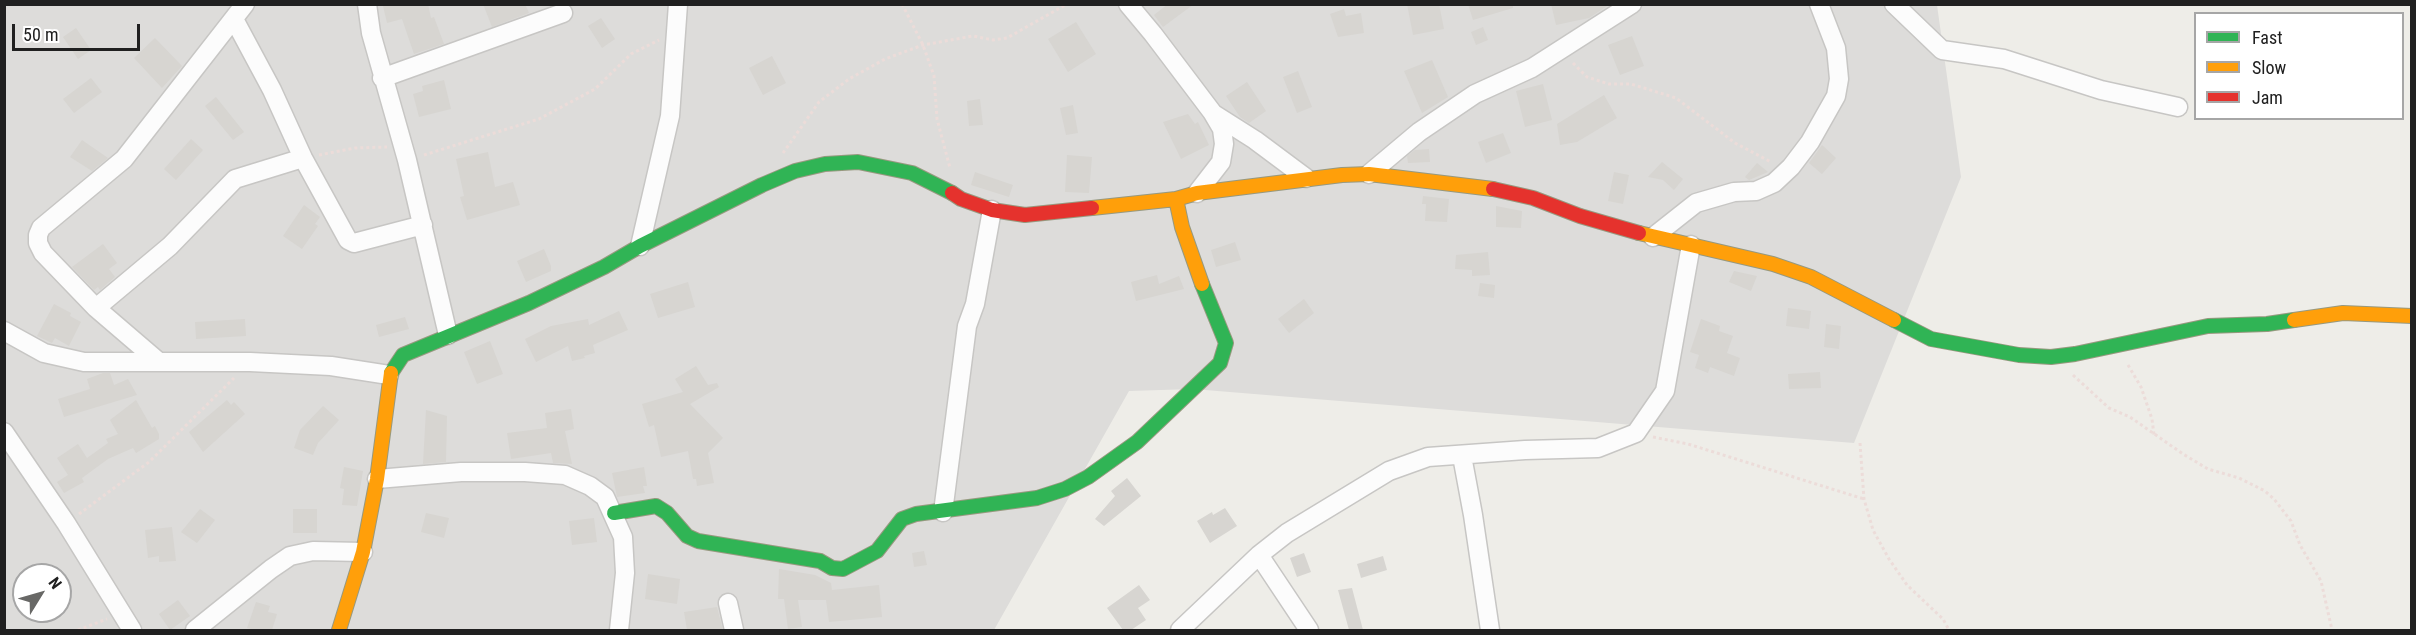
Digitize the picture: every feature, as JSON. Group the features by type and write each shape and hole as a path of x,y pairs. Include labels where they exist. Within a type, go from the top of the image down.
{"street":[{"path":"159,362 96,308 43,254 38,243 41,228 124,159 193,70 235,21 245,4"},
{"path":"367,4 371,33 382,78 406,153 448,335"},
{"path":"640,246 670,116 678,4"},
{"path":"1128,4 1212,112 1222,129 1224,144 1221,162 1197,193"},
{"path":"1369,174 1419,132 1475,94 1532,68 1632,4"},
{"path":"1653,237 1696,203 1734,192 1756,191 1774,183 1810,142 1836,96 1839,79 1836,48 1818,4"},
{"path":"1894,4 1942,51 2004,59 2101,90 2178,106"},
{"path":"382,78 563,13"},
{"path":"235,21 272,90 303,158 348,240 354,243 423,225"},
{"path":"1212,112 1306,178"},
{"path":"96,308 170,246 235,179 303,158"},
{"path":"339,630 363,552 377,479 389,375 403,355 529,303 762,185 795,171 825,164 858,162 912,173 937,184 961,199 992,210 1025,215 1176,199 1197,193 1306,178 1369,174 1512,193 1653,237 1773,264 1811,278 1931,339 2019,355 2051,357 2208,326 2267,324 2322,315 2373,313 2412,316"},
{"path":"614,513 657,506 667,513 687,536 698,541 820,561 832,568 843,569 877,551 902,519 916,514 1037,498 1065,489 1088,477 1137,442 1220,363 1226,343 1199,278 1182,227 1176,199"},
{"path":"943,512 967,326 975,304 992,210"},
{"path":"1180,630 1259,555 1287,532 1389,471 1428,457 1525,450 1598,448 1636,433 1665,391 1691,245"},
{"path":"4,331 44,353 84,362 250,362 331,366 389,375"},
{"path":"4,432 66,523 132,630"},
{"path":"1462,456 1490,630"},
{"path":"377,479 461,472 525,472 565,475 590,486 604,497 614,513 623,537 625,573 619,630"},
{"path":"195,630 290,556 313,551 363,552"},
{"path":"1259,555 1309,630"},
{"path":"728,603 734,630"}],"path":[{"path":"902,4 923,45 934,76 938,119 951,171"},
{"path":"782,155 819,102 849,79 885,59 923,45 973,36 993,40 1007,38 1067,4"},
{"path":"303,158 355,148 406,153 539,119 595,89 631,54 676,32"},
{"path":"1562,50 1587,77 1609,84 1631,84 1676,98 1735,143 1771,162 1791,166"},
{"path":"2116,345 2141,387 2152,419 2154,435"},
{"path":"2051,357 2109,408 2130,417 2208,469 2239,478 2265,491 2284,509 2307,559 2321,581 2332,630"},
{"path":"66,523 149,462 250,362"},
{"path":"1636,433 1689,444 1864,499"},
{"path":"1860,442 1864,499 1873,530 1907,585 1942,619 1949,630"},
{"path":"78,630 122,613"}],"shaded area":[{"path":"4,5 1937,5 1961,177 1854,443 1193,389 1129,391 994,630 5,630"}],"building":[{"path":"428,4 431,18 434,17 444,44 414,54 402,19 387,23 383,6"},
{"path":"483,4 525,4 529,13 492,27"},
{"path":"1168,4 1194,4 1163,27 1154,15"},
{"path":"1407,4 1439,4 1444,29 1413,35"},
{"path":"1468,4 1513,4 1513,8 1473,20"},
{"path":"1551,4 1610,4 1589,18 1556,25"},
{"path":"1344,9 1346,16 1361,13 1364,33 1338,37 1330,14"},
{"path":"601,18 615,39 602,48 588,26"},
{"path":"1076,22 1096,54 1068,72 1048,39"},
{"path":"1483,27 1488,40 1476,45 1471,32"},
{"path":"76,28 91,50 78,59 63,37"},
{"path":"1632,36 1644,66 1620,75 1608,45"},
{"path":"155,38 182,66 162,88 134,58"},
{"path":"772,56 786,83 763,95 749,68"},
{"path":"1432,60 1448,97 1422,113 1404,71"},
{"path":"1298,71 1312,107 1297,113 1283,77"},
{"path":"91,78 102,92 74,113 63,99"},
{"path":"444,80 451,109 419,117 413,94 423,91 422,86"},
{"path":"1247,82 1266,111 1249,123 1240,117 1226,96"},
{"path":"1543,84 1552,120 1525,127 1516,91"},
{"path":"1604,95 1617,118 1577,142 1560,145 1557,124"},
{"path":"216,97 244,132 233,140 205,106"},
{"path":"980,99 983,125 969,126 967,101"},
{"path":"1073,105 1078,133 1066,135 1060,108"},
{"path":"1188,114 1195,124 1198,122 1209,145 1181,159 1163,122"},
{"path":"1503,133 1511,153 1486,163 1478,142"},
{"path":"191,139 203,150 176,180 164,169"},
{"path":"82,140 108,158 92,171 70,157"},
{"path":"1822,145 1836,158 1822,174 1809,163"},
{"path":"1429,149 1430,162 1408,163 1407,156 1415,150"},
{"path":"488,152 495,187 513,182 520,205 467,220 460,197 464,196 456,159"},
{"path":"1067,155 1092,157 1089,193 1065,192"},
{"path":"1662,162 1683,179 1674,190 1663,180 1648,177"},
{"path":"1757,163 1768,172 1749,180 1745,177"},
{"path":"975,172 1013,185 1009,197 971,185"},
{"path":"1614,172 1629,175 1623,204 1608,201"},
{"path":"1423,196 1449,199 1447,222 1425,221 1426,204 1422,204"},
{"path":"304,205 320,217 315,224 318,226 302,249 283,236"},
{"path":"1496,206 1522,211 1521,228 1496,227"},
{"path":"1235,242 1241,260 1216,267 1211,250"},
{"path":"103,244 117,263 109,269 115,277 100,290 98,287 94,290 72,267"},
{"path":"544,249 551,271 526,282 517,261"},
{"path":"1488,252 1490,275 1472,276 1472,270 1455,269 1456,255"},
{"path":"1734,271 1757,276 1751,291 1729,282"},
{"path":"1157,275 1159,284 1179,276 1184,289 1136,301 1131,282"},
{"path":"688,282 695,307 658,318 650,294"},
{"path":"1480,283 1495,285 1494,298 1478,296"},
{"path":"1304,299 1314,313 1289,333 1278,319"},
{"path":"54,304 71,313 70,316 81,322 69,346 55,338 52,343 37,336"},
{"path":"1788,308 1811,311 1809,329 1786,326"},
{"path":"619,311 628,330 593,345 595,353 584,356 585,358 572,361 568,346 536,362 525,339 551,326 588,319 589,325"},
{"path":"405,317 409,329 379,337 376,325"},
{"path":"245,319 246,336 196,339 195,322"},
{"path":"1701,319 1720,326 1719,331 1733,336 1727,353 1740,358 1734,376 1710,367 1708,373 1695,368 1699,355 1690,352"},
{"path":"1826,324 1841,326 1839,349 1824,347"},
{"path":"490,341 503,374 477,384 464,352"},
{"path":"696,366 708,385 717,383 719,387 690,404 723,438 708,453 714,483 697,486 696,479 693,479 688,451 661,457 654,425 649,427 642,404 683,392 675,379"},
{"path":"1820,372 1821,388 1789,389 1788,374"},
{"path":"110,373 114,385 128,379 137,395 64,417 58,399 90,389 87,379"},
{"path":"136,400 152,428 155,426 159,439 136,453 133,448 108,459 82,478 84,482 64,493 57,482 68,475 57,458 78,444 87,458 108,443 106,439 118,434 110,420"},
{"path":"227,400 231,405 234,402 245,414 203,452 189,432"},
{"path":"323,406 339,420 318,443 313,455 294,448 300,430"},
{"path":"571,409 574,429 565,431 572,464 553,463 551,453 511,459 507,433 547,428 545,413"},
{"path":"426,410 447,416 446,462 423,464"},
{"path":"344,467 363,471 357,506 342,505 344,489 340,488"},
{"path":"644,467 647,486 643,486 645,493 617,497 612,473"},
{"path":"1127,478 1141,496 1104,526 1095,519 1115,496 1111,491"},
{"path":"1225,508 1237,526 1210,543 1197,521 1212,512 1213,515"},
{"path":"200,509 215,520 197,543 181,532"},
{"path":"293,509 317,509 317,533 293,533"},
{"path":"426,513 449,518 444,538 421,532"},
{"path":"594,518 597,542 572,545 569,521"},
{"path":"172,527 176,561 159,562 159,556 148,558 145,530"},
{"path":"924,551 927,565 914,567 912,553"},
{"path":"1304,553 1311,572 1297,577 1290,558"},
{"path":"1383,556 1387,570 1361,578 1357,564"},
{"path":"779,569 815,575 831,583 832,590 879,585 882,617 829,622 826,600 798,600 802,627 788,629 784,599 778,599"},
{"path":"648,574 680,579 677,604 645,599"},
{"path":"1139,585 1150,600 1138,608 1146,620 1131,630 1123,630 1107,608"},
{"path":"1352,588 1363,630 1349,630 1338,590"},
{"path":"178,600 190,616 170,630 159,614"},
{"path":"256,602 270,606 268,612 277,614 272,630 247,628"},
{"path":"717,607 723,630 687,630 684,612"}],"traffic: fast":[{"path":"391,373 403,355 529,303 762,185 795,171 825,164 858,162 912,173 952,193"},
{"path":"614,513 656,506 667,513 687,536 698,541 820,561 832,568 843,569 877,551 902,519 916,514 1037,498 1065,489 1088,477 1137,442 1220,363 1226,343 1202,284"},
{"path":"1894,320 1931,339 2019,355 2051,357 2208,326 2267,324 2294,320"}],"traffic: slow":[{"path":"1092,208 1176,199 1197,193 1342,175 1369,174 1493,189"},
{"path":"1176,199 1182,227 1202,284"},
{"path":"1639,233 1773,264 1811,277 1894,320"},
{"path":"2294,320 2343,313 2412,316"},
{"path":"339,630 363,552 377,479 391,373"}],"traffic: jam":[{"path":"1493,189 1533,198 1580,216 1639,233"},
{"path":"952,193 961,199 992,210 1025,215 1092,208"}]}
